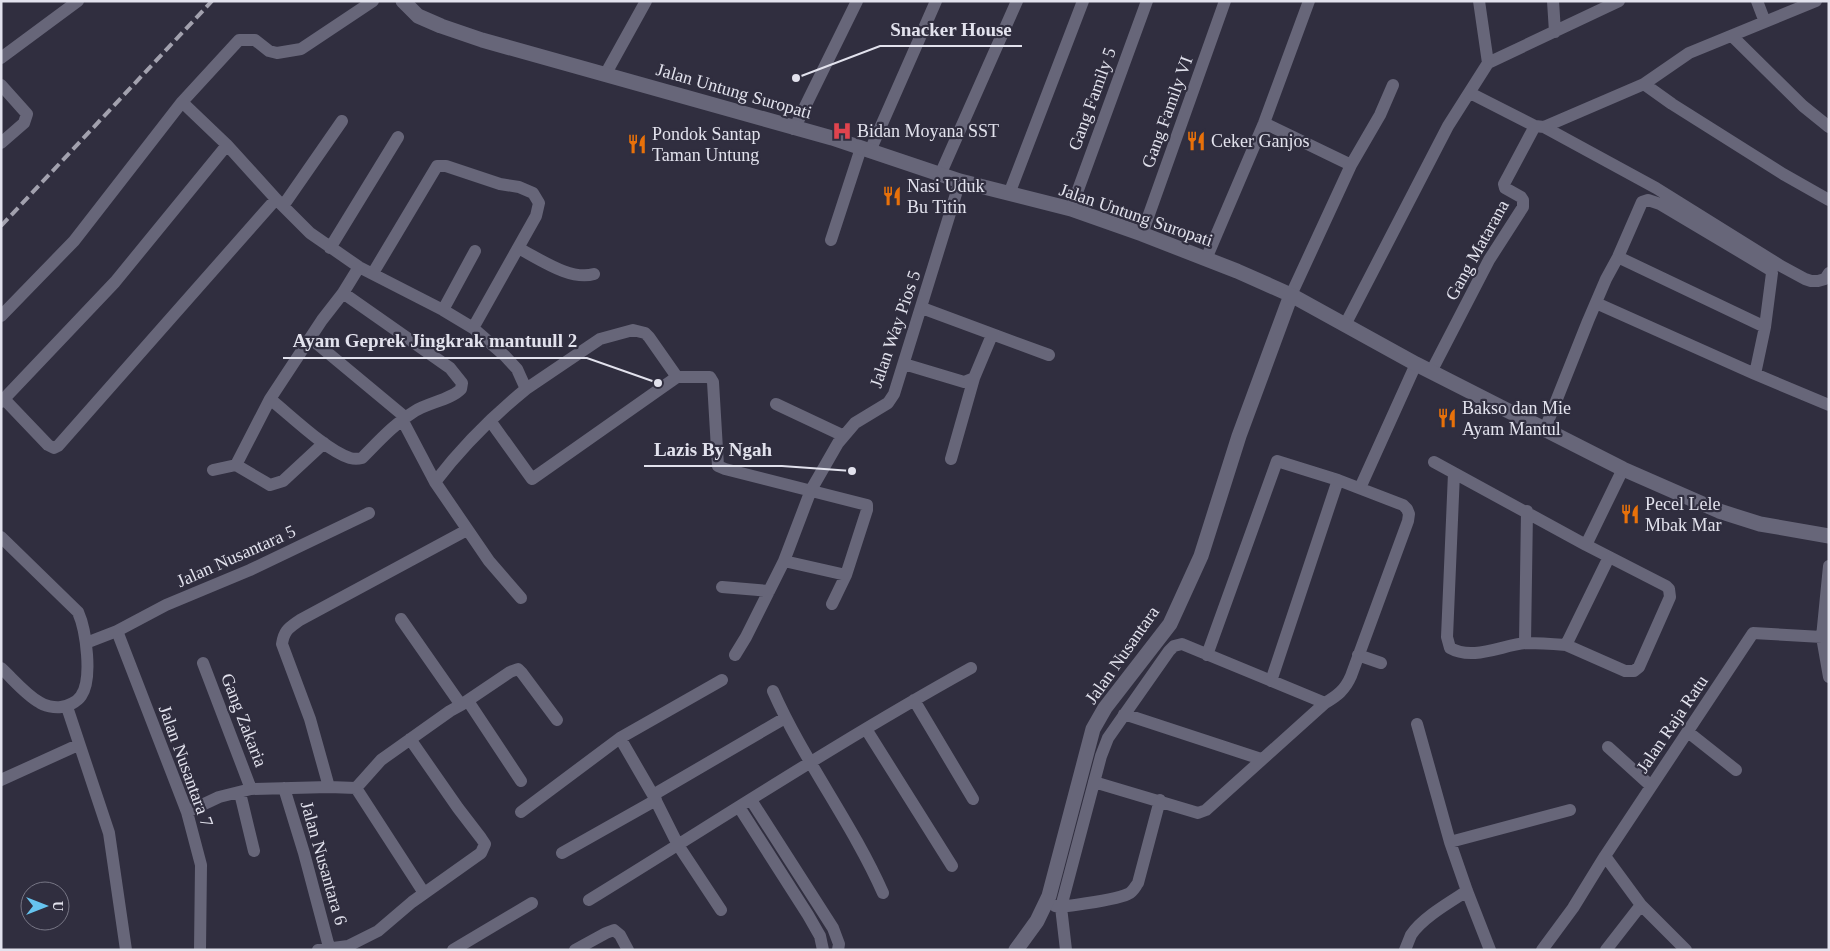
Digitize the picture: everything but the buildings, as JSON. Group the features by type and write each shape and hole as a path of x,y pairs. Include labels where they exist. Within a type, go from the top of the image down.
{"main road":[{"name":"Jalan Untung Suropati","path":"403,1 418,16 441,26 530,55 832,138 940,175 1071,209 1142,234 1291,295 1431,372 1623,469 1719,511 1760,524 1829,536"},
{"name":"Jalan Nusantara","path":"1016,950 1037,921 1057,871 1093,729 1105,708 1170,624 1201,556 1239,436 1291,295"}],"street":[{"path":"1,58 78,1"},
{"path":"1,316 74,241 182,102 239,40 255,40 269,51 277,53 301,49 373,1"},
{"path":"605,75 646,1"},
{"path":"794,129 857,1"},
{"path":"831,240 865,150 936,1"},
{"path":"1009,194 1083,1"},
{"name":"Gang Family 5","path":"1071,209 1146,1"},
{"name":"Gang Family VI","path":"1142,234 1225,1"},
{"path":"1206,259 1264,123 1309,1"},
{"path":"1479,1 1488,63"},
{"path":"1553,1 1555,32"},
{"path":"1345,325 1448,126 1488,63 1619,1"},
{"path":"1757,1 1765,22"},
{"path":"1539,126 1644,84 1688,53 1816,1"},
{"path":"940,175 1014,2"},
{"path":"1732,36 1803,106 1829,127"},
{"path":"1644,84 1672,104 1783,174 1829,200"},
{"path":"1,85 27,114 24,123 1,143"},
{"path":"1291,295 1350,165 1380,115 1393,85"},
{"path":"1470,92 1656,188 1781,266 1811,281 1825,279 1829,272"},
{"path":"182,102 227,145 310,233 359,267 443,310 473,328 517,369 526,389"},
{"path":"227,145 115,282 3,400 48,445 54,448 58,446 280,203 342,121"},
{"path":"1264,123 1350,165"},
{"name":"Gang Matarana","path":"1431,372 1490,260 1522,207 1523,200 1504,188 1504,184 1539,126"},
{"path":"330,248 398,137"},
{"path":"373,273 436,168 439,166 533,193 539,203 538,210 473,328"},
{"name":"Jalan Way Pios 5","path":"735,656 784,561 811,490 844,436 855,423 888,403 894,394 960,181"},
{"path":"1545,429 1596,303 1642,202 1654,202 1769,269 1773,277 1755,374"},
{"path":"518,248 571,274 588,276 594,274"},
{"path":"443,310 475,251"},
{"path":"1618,257 1765,327"},
{"path":"236,465 270,399 359,267"},
{"path":"270,399 324,443 349,458 362,458 396,423 405,421 418,409 459,392 462,383 450,368 343,293"},
{"path":"1596,303 1829,405"},
{"path":"922,308 1049,355"},
{"path":"435,482 464,448 509,403 526,389 600,339 626,330 645,333 677,378"},
{"path":"951,459 974,378 992,335"},
{"path":"310,338 405,421 435,482 488,561 521,598"},
{"path":"904,364 964,382 974,378"},
{"path":"1360,488 1416,364"},
{"path":"490,422 532,479 677,378 703,376 712,379 718,466 867,504 867,510 846,575 832,604"},
{"path":"776,404 844,436"},
{"path":"213,470 236,465 270,485 276,484 282,481 324,443"},
{"path":"1094,782 1160,800 1198,813 1206,810 1325,703 1346,688 1408,521 1409,514 1407,508 1338,480 1277,461 1207,655"},
{"path":"1434,462 1527,511 1586,545 1666,586 1670,592 1668,603 1639,667 1634,671 1625,672 1566,645 1525,643 1472,653 1459,653 1450,648 1447,637 1454,473"},
{"path":"1586,545 1623,469"},
{"path":"1272,680 1338,480"},
{"path":"1525,643 1527,511"},
{"name":"Jalan Nusantara 5","path":"117,631 166,606 250,570 369,513"},
{"path":"329,787 310,719 282,644 283,634 300,620 467,530"},
{"path":"1,537 78,612 82,621 86,643 87,668 84,689 80,697 67,707 58,708 40,703 1,668"},
{"path":"1566,645 1609,556"},
{"path":"784,561 846,575"},
{"path":"1829,566 1822,637 1829,677"},
{"path":"722,587 769,591"},
{"path":"401,618 521,782"},
{"path":"86,643 117,631"},
{"name":"Jalan Nusantara 7","path":"117,631 187,812 201,864 200,950"},
{"name":"Jalan Raja Ratu","path":"1542,950 1573,908 1605,856 1753,633 1822,637"},
{"path":"1066,950 1061,907 1094,782 1108,738 1168,651 1174,646 1182,644 1325,703"},
{"path":"1358,655 1381,663"},
{"name":"Gang Zakaria","path":"203,663 246,791 254,851"},
{"path":"590,900 810,763 971,668"},
{"path":"356,788 381,760 450,711 510,672 518,670 522,673 557,720"},
{"path":"521,812 620,738 722,680"},
{"path":"773,691 785,718 858,844 883,893"},
{"path":"914,700 973,799"},
{"path":"67,707 78,745 109,833 126,950"},
{"path":"1124,714 1261,759"},
{"path":"562,852 785,718"},
{"path":"1417,724 1450,842 1490,950"},
{"path":"866,730 952,866"},
{"path":"1688,732 1736,770"},
{"path":"620,738 678,845 721,910"},
{"path":"324,949 348,948 378,931 424,893 481,853 485,844 410,739"},
{"path":"1,780 78,745"},
{"path":"1608,747 1651,786"},
{"path":"187,812 220,797 246,791 284,788 356,788"},
{"name":"Jalan Nusantara 6","path":"284,788 304,853 324,949"},
{"path":"356,788 424,893"},
{"path":"752,800 833,928 839,944 838,950"},
{"path":"1045,904 1061,907 1116,898 1133,891 1138,883 1160,800"},
{"path":"739,807 808,914 820,936 822,950"},
{"path":"1450,842 1570,810"},
{"path":"1605,856 1641,905 1686,950"},
{"path":"1405,950 1412,934 1419,927 1443,906 1467,891"},
{"path":"453,950 532,903"},
{"path":"1606,950 1641,905"},
{"path":"575,950 614,930 620,935 628,950"}],"railway":[{"path":"1,226 212,1"}],"place":[{"name":"Snacker House","path":"796,78"},
{"name":"Bidan Moyana SST","path":"842,131"},
{"name":"Ceker Ganjos","path":"1196,141"},
{"name":"Pondok Santap Taman Untung","path":"637,144"},
{"name":"Nasi Uduk Bu Titin","path":"892,196"},
{"name":"Ayam Geprek Jingkrak mantuull 2","path":"658,383"},
{"name":"Bakso dan Mie Ayam Mantul","path":"1447,418"},
{"name":"Lazis By Ngah","path":"852,471"},
{"name":"Pecel Lele Mbak Mar","path":"1630,514"}]}
